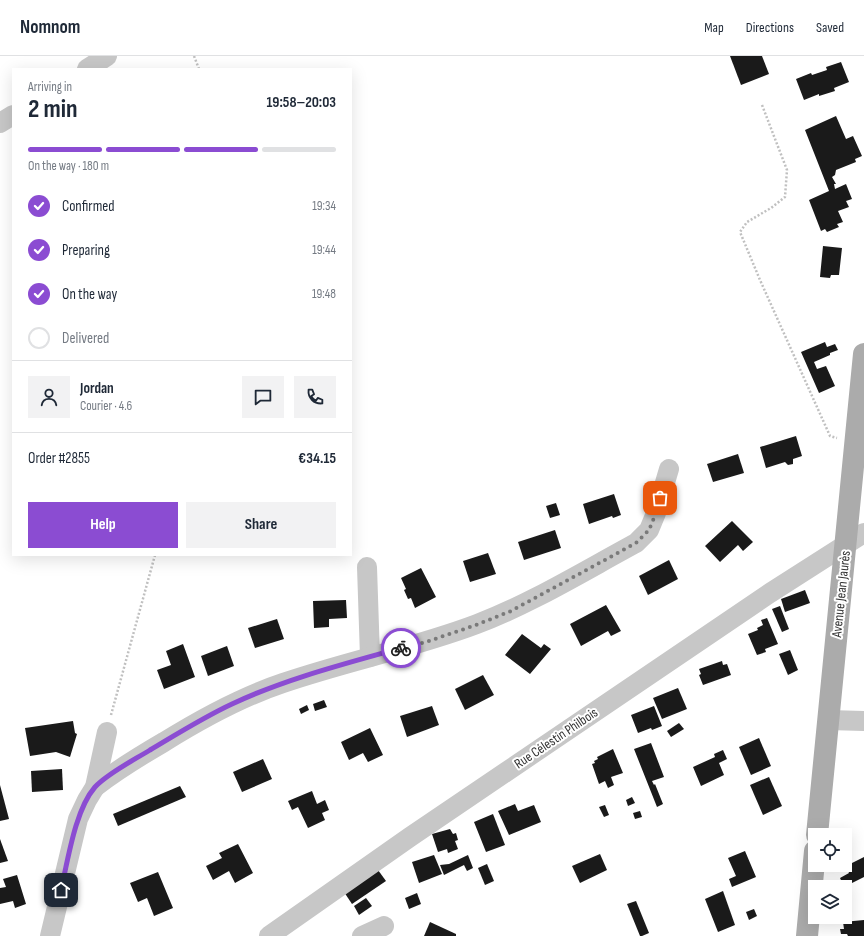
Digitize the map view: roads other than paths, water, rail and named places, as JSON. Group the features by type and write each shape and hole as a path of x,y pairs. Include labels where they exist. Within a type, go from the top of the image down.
{"main road":[{"name":"Avenue Jean Jaurès","path":"818,828 828,720 855,538 855,444 864,354"},
{"path":"806,936 813,872"}],"street":[{"path":"89,68 108,56"},
{"path":"0,123 12,116"},
{"path":"50,936 78,819 87,800 96,787 119,769 182,731 231,704 282,683 426,642 476,625 511,611 636,543 649,530 656,513 669,469"},
{"name":"Rue Célestin Philbois","path":"269,936 410,837 764,597 855,538"},
{"path":"367,568 370,657"},
{"path":"828,720 864,721"},
{"path":"96,787 107,732"},
{"path":"362,936 384,926"}]}
